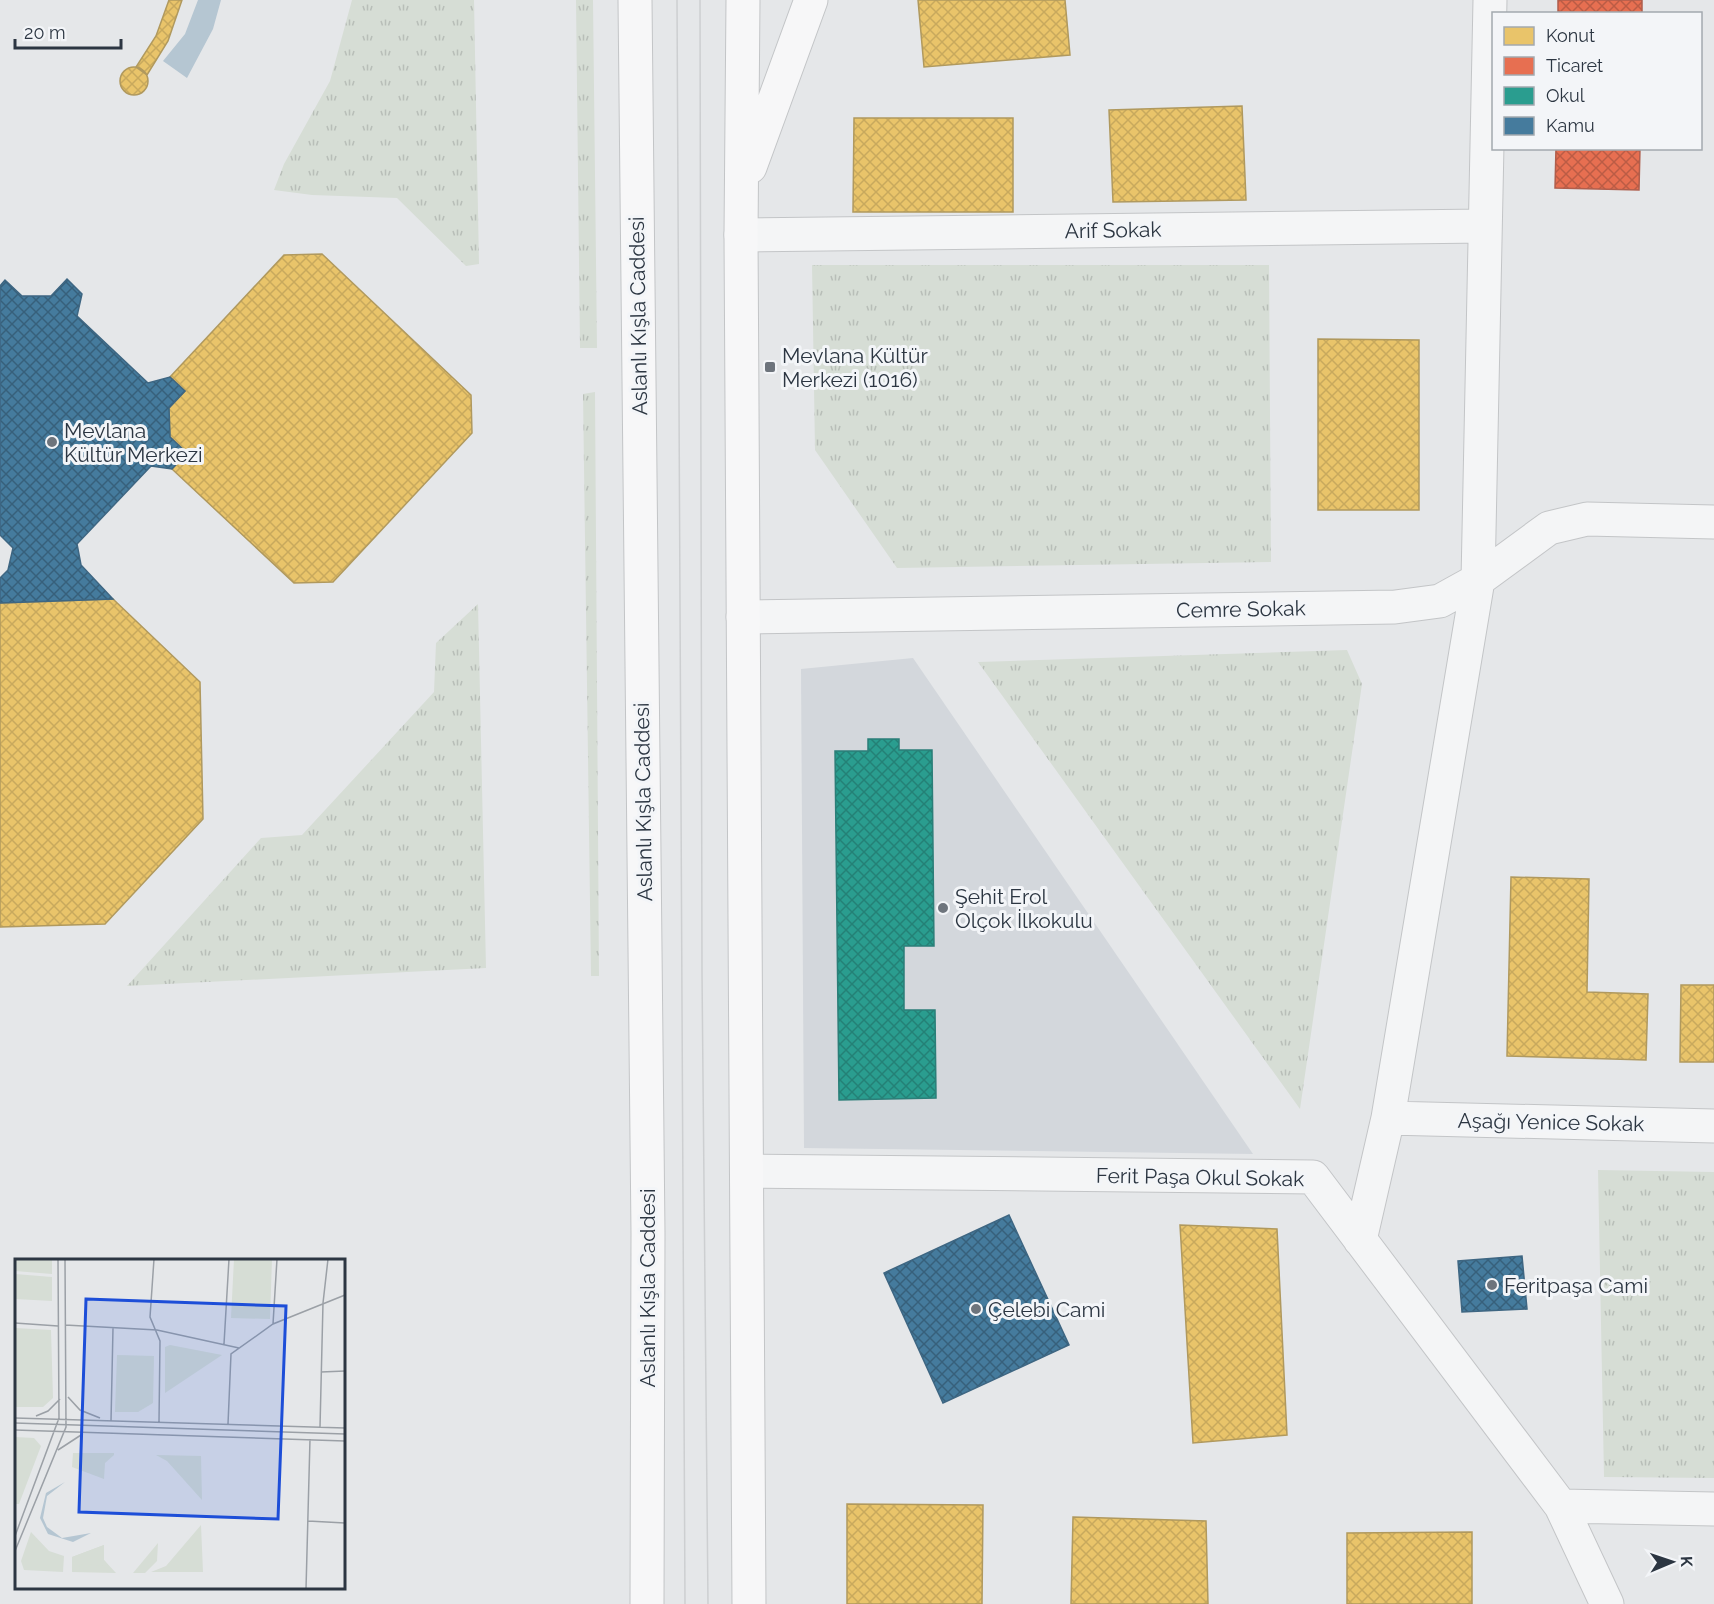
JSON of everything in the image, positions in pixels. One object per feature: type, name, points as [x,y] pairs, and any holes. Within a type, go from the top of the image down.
[{"type":"main road","points":[[623,0],[635,47]]},
{"type":"main road","name":"Aslanlı Kışla Caddesi","points":[[635,0],[648,1233],[647,1604]]},
{"type":"main road","points":[[743,0],[741,235],[749,1604]]},
{"type":"main road","points":[[743,189],[811,0]]},
{"type":"street","points":[[1359,1240],[1388,1118],[1478,580],[1491,0]]},
{"type":"street","name":"Arif Sokak","points":[[741,235],[1485,226]]},
{"type":"street","name":"Cemre Sokak","points":[[743,617],[1395,607],[1440,601],[1478,580],[1549,528],[1587,519],[1714,522]]},
{"type":"street","name":"Aşağı Yenice Sokak","points":[[1388,1118],[1714,1126]]},
{"type":"street","name":"Ferit Paşa Okul Sokak","points":[[747,1171],[1313,1177],[1561,1506],[1607,1604]]},
{"type":"street","points":[[1561,1506],[1714,1509]]},
{"type":"shaded area","name":"Şehit Erol Olçok İlkokulu","points":[[913,658],[1253,1154],[804,1148],[801,669]]},
{"type":"green space","points":[[352,0],[474,0],[479,264],[466,266],[397,198],[312,195],[274,190],[284,164],[330,81]]},
{"type":"green space","points":[[576,0],[593,0],[597,348],[580,348]]},
{"type":"green space","points":[[812,265],[1269,265],[1271,562],[897,568],[815,450]]},
{"type":"green space","points":[[595,392],[599,976],[591,976],[583,394]]},
{"type":"green space","points":[[478,604],[486,968],[127,986],[261,838],[302,835],[434,692],[436,643]]},
{"type":"green space","points":[[1347,650],[1362,684],[1300,1109],[978,662]]},
{"type":"green space","points":[[1598,1170],[1714,1172],[1714,1478],[1604,1477]]},
{"type":"water","points":[[198,0],[221,0],[213,29],[187,78],[163,61],[185,34]]},
{"type":"building: Konut","points":[[169,0],[182,0],[168,41],[147,75],[136,67],[156,36]]},
{"type":"building: Konut","points":[[918,0],[1065,0],[1070,55],[924,67]]},
{"type":"building: Konut","points":[[134,67],[144,71],[148,81],[144,91],[134,95],[124,91],[120,81],[124,71]]},
{"type":"building: Konut","points":[[1242,106],[1246,200],[1113,202],[1109,110]]},
{"type":"building: Konut","points":[[854,118],[1013,118],[1013,212],[853,212]]},
{"type":"building: Konut","points":[[322,254],[471,395],[472,433],[333,582],[294,583],[172,469],[187,453],[170,437],[169,408],[185,391],[170,377],[284,255]]},
{"type":"building: Konut","points":[[1318,339],[1419,340],[1419,510],[1318,510]]},
{"type":"building: Konut","points":[[113,599],[200,682],[203,819],[105,924],[0,927],[0,603]]},
{"type":"building: Konut","points":[[1511,877],[1589,879],[1587,992],[1648,994],[1646,1060],[1507,1056]]},
{"type":"building: Konut","points":[[1681,985],[1714,985],[1714,1062],[1680,1062]]},
{"type":"building: Konut","points":[[1180,1225],[1277,1229],[1287,1435],[1193,1443]]},
{"type":"building: Konut","points":[[847,1504],[983,1505],[982,1604],[847,1604]]},
{"type":"building: Konut","points":[[1073,1517],[1206,1521],[1208,1604],[1071,1604]]},
{"type":"building: Konut","points":[[1472,1532],[1472,1604],[1347,1604],[1347,1533]]},
{"type":"building: Ticaret","points":[[1558,0],[1642,0],[1642,12],[1558,12]]},
{"type":"building: Ticaret","points":[[1556,150],[1640,150],[1639,190],[1555,188]]},
{"type":"building: Okul","points":[[868,739],[899,739],[899,750],[932,750],[934,946],[904,946],[904,1010],[935,1010],[936,1098],[839,1100],[835,751],[868,751]]},
{"type":"building: Kamu","name":"Mevlana Kültür Merkezi","points":[[67,279],[82,294],[77,316],[148,383],[170,377],[185,391],[169,408],[170,437],[187,453],[172,469],[151,466],[77,544],[81,565],[113,599],[0,603],[0,578],[8,570],[13,548],[0,535],[0,286],[5,280],[22,296],[51,296]]},
{"type":"building: Kamu","name":"Çelebi Cami","points":[[1009,1215],[1069,1345],[943,1403],[884,1273]]},
{"type":"building: Kamu","name":"Feritpaşa Cami","points":[[1522,1256],[1527,1309],[1462,1312],[1458,1261]]},
{"type":"tram line","points":[[677,0],[685,1604]]},
{"type":"tram line","points":[[700,0],[702,973],[708,1604]]},
{"type":"place","name":"Mevlana Kültür Merkezi (1016)","points":[[770,367]]},
{"type":"place","name":"Mevlana Kültür Merkezi","points":[[52,442]]},
{"type":"place","name":"Şehit Erol Olçok İlkokulu","points":[[943,908]]},
{"type":"place","name":"Feritpaşa Cami","points":[[1492,1285]]},
{"type":"place","name":"Çelebi Cami","points":[[976,1309]]}]
